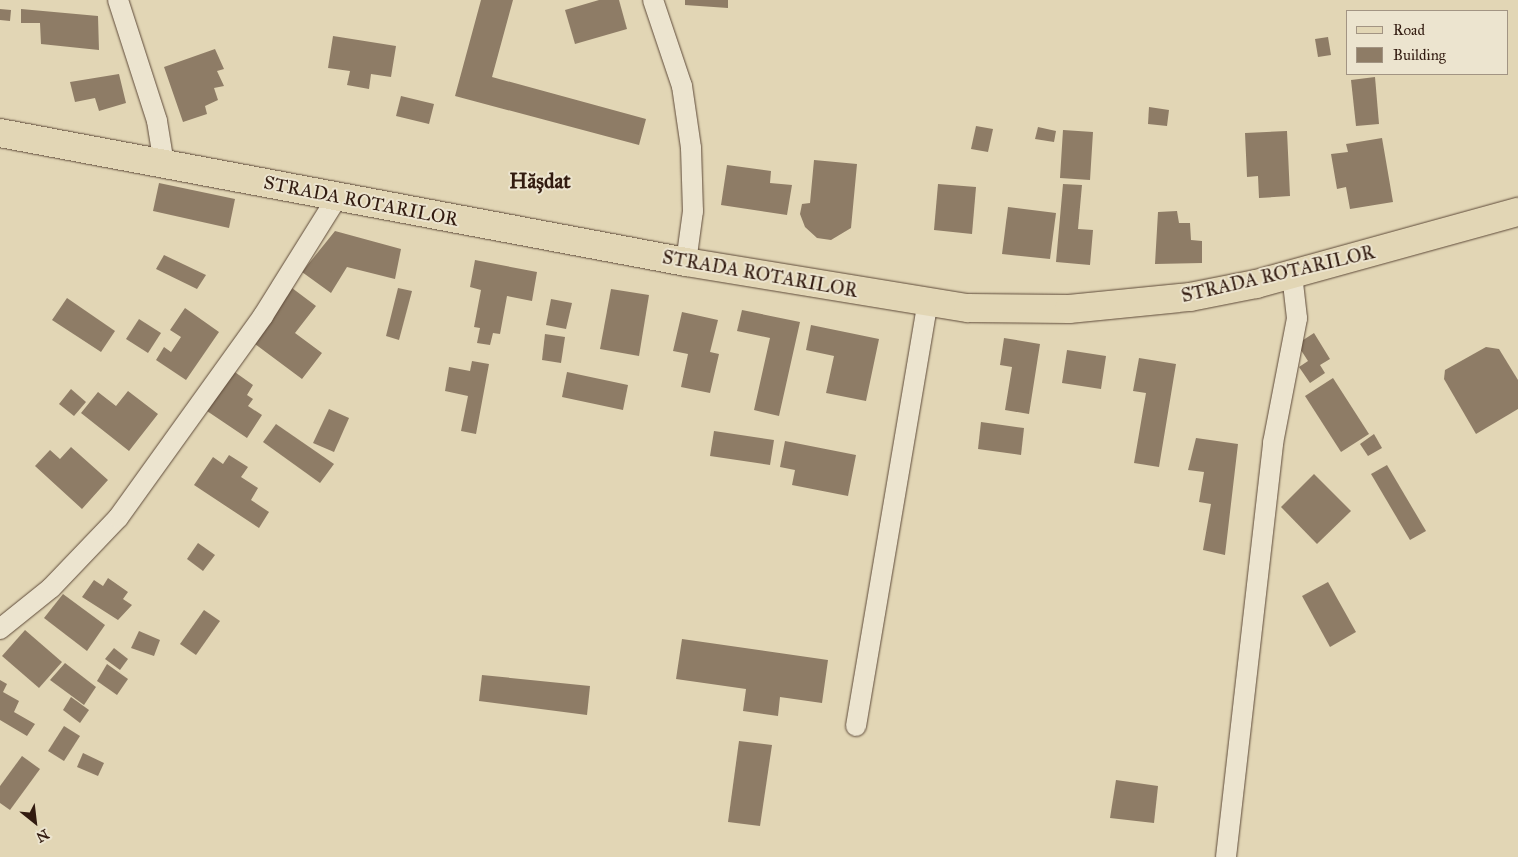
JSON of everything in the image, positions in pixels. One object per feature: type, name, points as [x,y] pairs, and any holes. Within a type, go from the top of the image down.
[{"type":"main road","name":"STRADA ROTARILOR","points":[[0,133],[686,262],[927,304],[1017,310],[1128,305],[1190,297],[1292,274],[1518,212]]},
{"type":"street","points":[[118,0],[157,121],[164,164]]},
{"type":"street","points":[[652,0],[682,86],[691,148],[693,211],[686,262]]},
{"type":"street","points":[[0,629],[51,588],[124,511],[263,316],[338,196]]},
{"type":"street","points":[[1226,857],[1269,471],[1297,318],[1292,274]]},
{"type":"street","points":[[856,726],[927,304]]},
{"type":"building","points":[[481,0],[513,0],[492,77],[646,119],[639,145],[455,96]]},
{"type":"building","points":[[599,0],[619,0],[627,29],[575,44],[565,10]]},
{"type":"building","points":[[685,0],[728,0],[728,8],[685,5]]},
{"type":"building","points":[[0,9],[11,10],[10,21],[0,20]]},
{"type":"building","points":[[21,9],[98,16],[99,50],[41,44],[40,23],[21,23]]},
{"type":"building","points":[[333,36],[396,46],[391,77],[371,74],[369,89],[347,85],[350,71],[328,68]]},
{"type":"building","points":[[1328,37],[1331,55],[1318,57],[1315,39]]},
{"type":"building","points":[[215,49],[224,69],[217,71],[224,86],[214,88],[218,100],[205,106],[207,114],[183,122],[164,67]]},
{"type":"building","points":[[119,74],[126,103],[99,111],[95,98],[75,102],[70,82]]},
{"type":"building","points":[[1375,77],[1379,124],[1356,126],[1351,80]]},
{"type":"building","points":[[401,96],[434,104],[429,124],[396,116]]},
{"type":"building","points":[[1149,107],[1169,110],[1167,126],[1148,124]]},
{"type":"building","points":[[976,126],[993,129],[988,152],[971,149]]},
{"type":"building","points":[[1038,127],[1056,131],[1054,142],[1035,139]]},
{"type":"building","points":[[1063,130],[1093,132],[1090,180],[1060,178]]},
{"type":"building","points":[[1287,131],[1290,196],[1259,198],[1258,176],[1247,177],[1245,133]]},
{"type":"building","points":[[1382,138],[1393,202],[1350,209],[1346,187],[1337,189],[1331,154],[1348,152],[1346,144]]},
{"type":"building","points":[[814,160],[857,164],[851,228],[831,240],[817,238],[805,227],[800,214],[802,204],[810,203]]},
{"type":"building","points":[[727,165],[771,171],[770,183],[792,185],[787,215],[721,205]]},
{"type":"building","points":[[159,183],[235,199],[229,228],[153,211]]},
{"type":"building","points":[[938,184],[976,187],[972,234],[934,230]]},
{"type":"building","points":[[1063,184],[1082,185],[1078,229],[1093,230],[1090,265],[1056,262]]},
{"type":"building","points":[[1008,207],[1056,213],[1050,259],[1002,254]]},
{"type":"building","points":[[1177,211],[1179,223],[1190,223],[1191,240],[1202,241],[1202,263],[1155,264],[1158,212]]},
{"type":"building","points":[[335,231],[401,249],[395,279],[347,267],[331,293],[302,272]]},
{"type":"building","points":[[164,255],[206,275],[197,289],[156,269]]},
{"type":"building","points":[[475,260],[537,272],[532,301],[507,296],[500,334],[493,333],[490,345],[477,343],[480,328],[474,327],[481,290],[470,287]]},
{"type":"building","points":[[292,288],[316,306],[295,333],[322,353],[302,379],[251,341]]},
{"type":"building","points":[[398,288],[412,291],[399,340],[386,336]]},
{"type":"building","points":[[611,289],[649,295],[639,356],[600,349]]},
{"type":"building","points":[[67,298],[115,331],[101,352],[52,320]]},
{"type":"building","points":[[551,299],[572,303],[566,329],[546,325]]},
{"type":"building","points":[[185,308],[219,332],[186,380],[156,360],[164,347],[171,352],[181,337],[170,330]]},
{"type":"building","points":[[742,310],[800,322],[779,416],[754,410],[770,338],[737,331]]},
{"type":"building","points":[[682,312],[718,320],[710,352],[719,354],[710,393],[681,387],[688,354],[673,351]]},
{"type":"building","points":[[139,319],[161,333],[148,353],[126,339]]},
{"type":"building","points":[[811,325],[879,339],[866,401],[826,393],[834,356],[806,350]]},
{"type":"building","points":[[1314,333],[1330,359],[1320,365],[1325,373],[1310,383],[1299,367],[1308,361],[1297,344]]},
{"type":"building","points":[[545,334],[565,337],[561,363],[542,360]]},
{"type":"building","points":[[1004,338],[1040,344],[1029,414],[1005,410],[1012,367],[1000,365]]},
{"type":"building","points":[[1486,347],[1499,349],[1518,380],[1518,409],[1476,434],[1444,379],[1445,370]]},
{"type":"building","points":[[1067,350],[1106,356],[1101,389],[1062,383]]},
{"type":"building","points":[[1139,358],[1176,364],[1159,467],[1134,463],[1146,393],[1133,391]]},
{"type":"building","points":[[472,361],[489,364],[476,434],[461,431],[468,396],[445,391],[449,367],[470,371]]},
{"type":"building","points":[[232,370],[253,385],[247,395],[253,399],[248,406],[262,415],[247,438],[204,409]]},
{"type":"building","points":[[567,372],[628,385],[623,410],[562,397]]},
{"type":"building","points":[[1333,378],[1369,434],[1341,452],[1305,396]]},
{"type":"building","points":[[71,389],[86,402],[74,416],[59,404]]},
{"type":"building","points":[[128,391],[158,414],[129,451],[81,413],[98,392],[116,406]]},
{"type":"building","points":[[329,409],[349,418],[334,452],[313,443]]},
{"type":"building","points":[[981,422],[1024,428],[1021,455],[978,449]]},
{"type":"building","points":[[276,424],[334,464],[320,483],[263,442]]},
{"type":"building","points":[[714,431],[774,440],[770,465],[710,456]]},
{"type":"building","points":[[1374,434],[1382,448],[1368,456],[1360,444]]},
{"type":"building","points":[[1196,438],[1238,444],[1225,555],[1203,550],[1211,504],[1199,502],[1204,472],[1188,470]]},
{"type":"building","points":[[785,441],[856,455],[848,496],[792,485],[795,470],[780,467]]},
{"type":"building","points":[[71,447],[108,480],[82,509],[35,466],[50,450],[60,459]]},
{"type":"building","points":[[229,455],[248,467],[241,477],[258,488],[251,500],[269,512],[259,528],[194,485],[213,457],[223,464]]},
{"type":"building","points":[[1387,465],[1426,531],[1410,540],[1371,474]]},
{"type":"building","points":[[1314,474],[1351,511],[1317,544],[1281,507]]},
{"type":"building","points":[[198,543],[215,555],[203,571],[187,559]]},
{"type":"building","points":[[108,578],[128,592],[123,599],[132,605],[118,620],[82,597],[94,580],[103,586]]},
{"type":"building","points":[[1328,582],[1356,632],[1330,647],[1302,596]]},
{"type":"building","points":[[63,594],[105,625],[87,651],[44,618]]},
{"type":"building","points":[[204,610],[220,621],[196,655],[180,644]]},
{"type":"building","points":[[25,630],[62,662],[39,688],[2,656]]},
{"type":"building","points":[[139,631],[160,640],[154,656],[131,648]]},
{"type":"building","points":[[682,639],[828,660],[822,703],[780,697],[778,716],[743,711],[746,689],[676,679]]},
{"type":"building","points":[[114,648],[128,659],[120,670],[105,659]]},
{"type":"building","points":[[65,663],[96,687],[84,705],[50,680]]},
{"type":"building","points":[[107,664],[128,679],[117,695],[97,681]]},
{"type":"building","points":[[482,675],[590,686],[587,715],[479,701]]},
{"type":"building","points":[[0,680],[7,684],[3,692],[19,701],[14,712],[35,724],[27,736],[0,720]]},
{"type":"building","points":[[71,697],[89,710],[80,723],[63,710]]},
{"type":"building","points":[[64,726],[80,736],[64,761],[48,751]]},
{"type":"building","points":[[739,741],[772,745],[760,826],[728,822]]},
{"type":"building","points":[[83,753],[104,763],[98,776],[77,767]]},
{"type":"building","points":[[22,756],[40,769],[10,810],[0,803],[0,786]]},
{"type":"building","points":[[1116,780],[1158,786],[1154,823],[1110,818]]},
{"type":"district","name":"Hășdat","points":[[540,181]]}]
